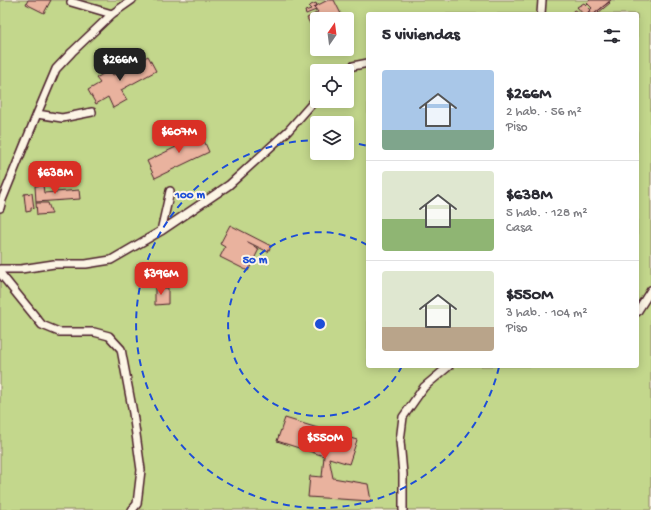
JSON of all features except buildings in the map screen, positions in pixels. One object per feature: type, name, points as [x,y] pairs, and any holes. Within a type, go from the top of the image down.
[{"type":"lane","points":[[0,208],[56,69],[112,14],[132,0]]},
{"type":"lane","points":[[541,12],[542,0]]},
{"type":"lane","points":[[71,2],[112,14]]},
{"type":"lane","points":[[354,66],[366,63]]},
{"type":"lane","points":[[0,269],[21,269],[54,264],[86,264],[111,260],[161,231],[229,185],[288,131],[310,106]]},
{"type":"lane","points":[[37,114],[62,118],[92,112]]},
{"type":"lane","points":[[161,231],[170,191]]},
{"type":"lane","points":[[0,273],[42,325],[59,332],[94,332],[108,336],[121,349],[133,413],[141,470],[137,504],[132,510]]},
{"type":"lane","points":[[639,309],[651,290]]},
{"type":"lane","points":[[403,510],[403,474],[400,441],[403,417],[424,387],[447,368]]},
{"type":"green space","points":[[0,0],[651,0],[651,510],[0,510]]}]
